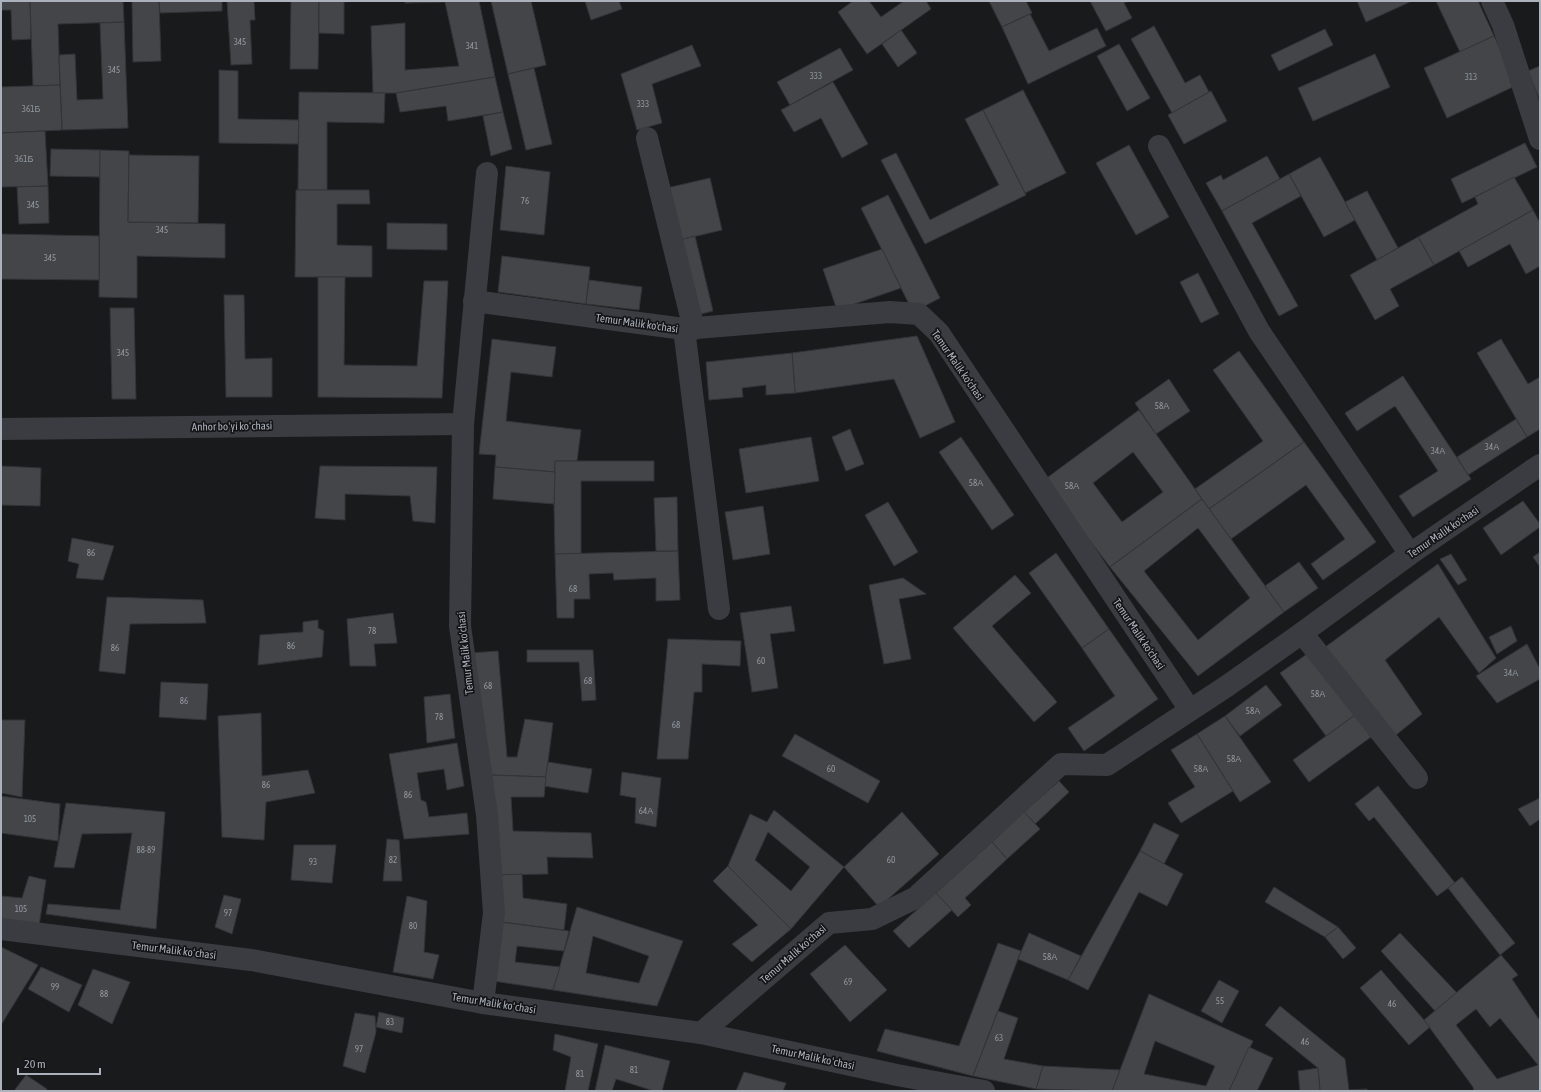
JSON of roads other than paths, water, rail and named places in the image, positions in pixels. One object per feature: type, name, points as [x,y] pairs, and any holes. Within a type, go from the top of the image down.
[{"type":"street","points":[[1492,1],[1503,24],[1540,140]]},
{"type":"street","points":[[647,138],[689,329],[719,609]]},
{"type":"street","points":[[1159,146],[1259,331],[1410,554]]},
{"type":"street","name":"Temur Malik ko'chasi","points":[[482,1003],[494,913],[486,815],[460,626],[463,424],[487,173]]},
{"type":"street","name":"Temur Malik ko'chasi","points":[[474,301],[689,329],[890,312],[919,314],[939,333],[1190,710]]},
{"type":"street","name":"Anhor boʻyi koʻchasi","points":[[1,429],[463,424]]},
{"type":"street","name":"Temur Malik ko'chasi","points":[[701,1033],[830,923],[872,919],[915,898],[1061,764],[1108,765],[1227,686],[1410,554],[1540,465]]},
{"type":"street","points":[[1302,633],[1417,778]]},
{"type":"street","name":"Temur Malik koʻchasi","points":[[1,929],[251,960],[482,1003],[701,1033],[894,1083],[984,1091]]}]
